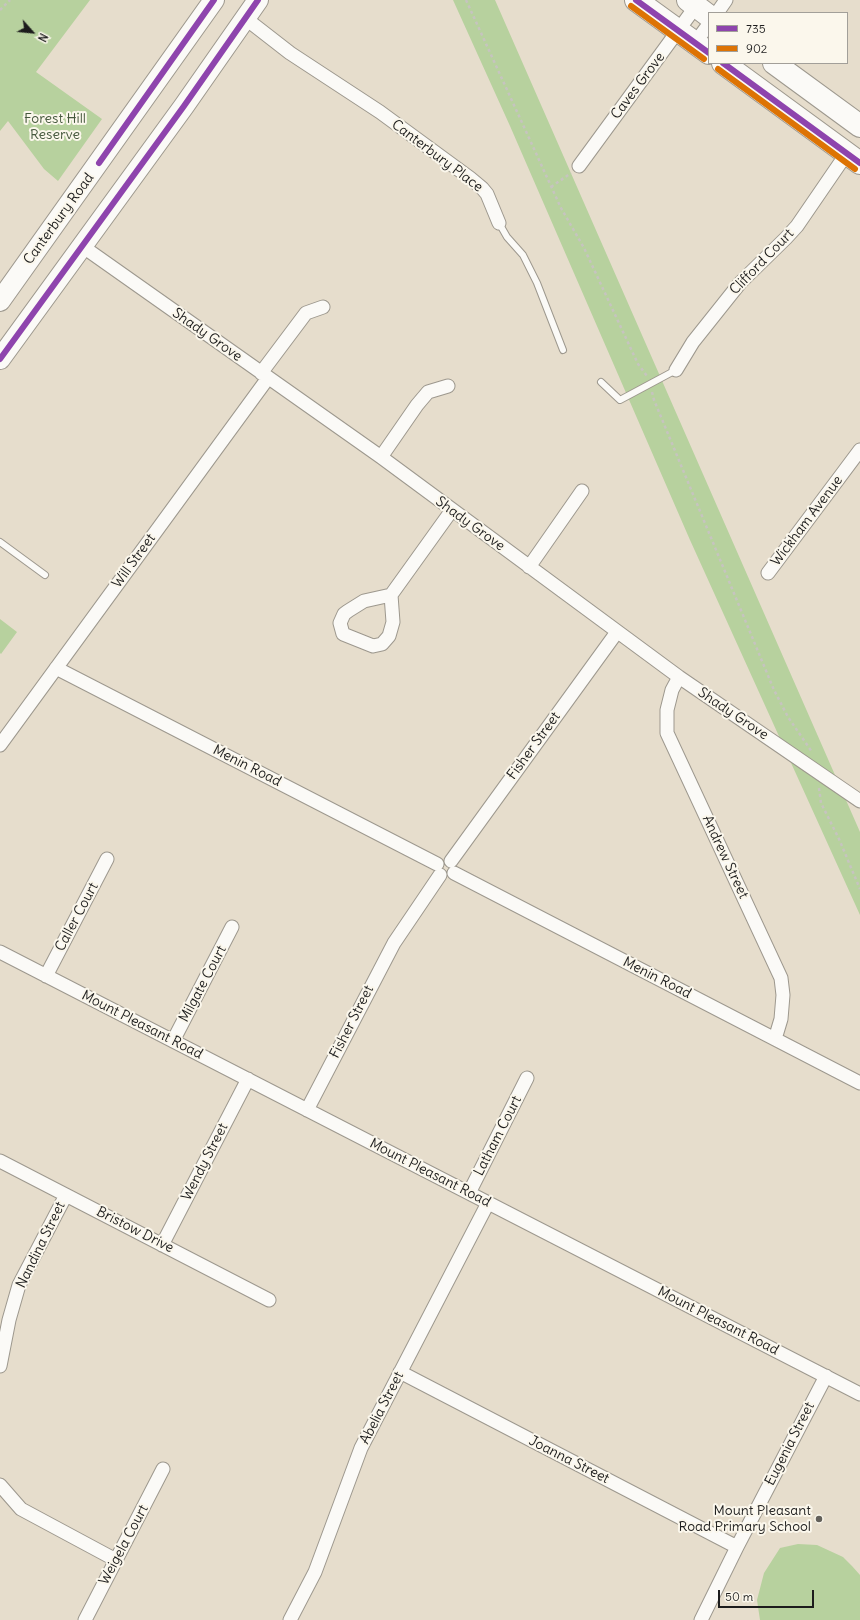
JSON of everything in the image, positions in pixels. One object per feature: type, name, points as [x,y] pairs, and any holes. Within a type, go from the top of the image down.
[{"type":"highway","points":[[636,0],[694,42]]},
{"type":"highway","points":[[724,64],[853,158]]},
{"type":"highway","points":[[775,64],[860,126]]},
{"type":"main road","name":"Canterbury Road","points":[[0,301],[214,0]]},
{"type":"main road","points":[[0,359],[184,106],[258,0]]},
{"type":"main road","points":[[54,227],[82,246]]},
{"type":"street","points":[[718,12],[726,0]]},
{"type":"street","name":"Caves Grove","points":[[579,166],[694,42],[698,7]]},
{"type":"street","name":"Canterbury Place","points":[[245,18],[290,53],[380,112],[470,178],[487,194],[499,223]]},
{"type":"street","points":[[694,42],[708,25]]},
{"type":"street","name":"Clifford Court","points":[[676,370],[693,342],[740,283],[797,226],[853,158]]},
{"type":"street","name":"Shady Grove","points":[[82,246],[380,457],[679,678],[860,800]]},
{"type":"street","name":"Will Street","points":[[0,745],[264,375],[306,312],[323,307]]},
{"type":"street","points":[[380,457],[428,392],[448,386]]},
{"type":"street","name":"Wickham Avenue","points":[[768,573],[860,450]]},
{"type":"street","points":[[529,567],[582,491]]},
{"type":"street","points":[[391,595],[364,601],[344,614],[340,623],[343,634],[373,646],[382,644],[389,636],[393,622],[391,595],[452,510]]},
{"type":"street","name":"Fisher Street","points":[[453,867],[617,632]]},
{"type":"street","name":"Menin Road","points":[[56,668],[438,870]]},
{"type":"street","name":"Andrew Street","points":[[679,678],[672,690],[667,710],[667,733],[781,978],[783,995],[781,1019],[775,1039]]},
{"type":"street","name":"Caller Court","points":[[46,976],[107,859]]},
{"type":"street","points":[[438,870],[443,859],[453,867]]},
{"type":"street","name":"Menin Road","points":[[453,867],[860,1083]]},
{"type":"street","name":"Fisher Street","points":[[307,1110],[394,943],[438,870]]},
{"type":"street","name":"Milgate Court","points":[[173,1041],[232,927]]},
{"type":"street","name":"Mount Pleasant Road","points":[[0,952],[860,1394]]},
{"type":"street","name":"Latham Court","points":[[470,1193],[527,1078]]},
{"type":"street","name":"Wendy Street","points":[[162,1245],[248,1080]]},
{"type":"street","name":"Bristow Drive","points":[[0,1160],[269,1300]]},
{"type":"street","name":"Nandina Street","points":[[0,1366],[9,1320],[19,1285],[66,1195]]},
{"type":"street","name":"Abelia Street","points":[[290,1620],[315,1572],[361,1448],[488,1203]]},
{"type":"street","name":"Joanna Street","points":[[400,1372],[737,1547]]},
{"type":"street","name":"Eugenia Street","points":[[701,1620],[737,1547],[826,1376]]},
{"type":"street","name":"Weigela Court","points":[[85,1620],[163,1469]]},
{"type":"street","points":[[0,1485],[21,1509],[116,1560]]},
{"type":"lane","name":"Canterbury Place","points":[[499,223],[507,237],[523,255],[538,283],[564,350]]},
{"type":"lane","points":[[601,382],[620,400],[676,370]]},
{"type":"lane","points":[[0,542],[45,575]]},
{"type":"path","points":[[0,10],[10,0]]},
{"type":"path","points":[[551,187],[566,178],[579,166]]},
{"type":"path","points":[[817,772],[821,803],[839,839],[860,889]]},
{"type":"green space","name":"Forest Hill Reserve","points":[[0,0],[90,0],[36,72],[102,119],[58,181],[44,169],[8,121],[0,131]]},
{"type":"green space","points":[[453,0],[495,0],[860,832],[860,915],[690,540],[510,126]]},
{"type":"green space","points":[[0,619],[17,632],[1,654],[0,653]]},
{"type":"green space","points":[[798,1544],[817,1545],[843,1557],[860,1575],[860,1620],[760,1620],[757,1600],[764,1573],[780,1548]]},
{"type":"transit line","name":"735","points":[[99,163],[214,0]]},
{"type":"transit line","name":"735","points":[[0,359],[184,106],[258,0]]},
{"type":"transit line","name":"735","points":[[636,0],[708,52]]},
{"type":"transit line","name":"902","points":[[631,6],[704,59]]},
{"type":"transit line","name":"735","points":[[724,64],[860,163]]},
{"type":"transit line","name":"902","points":[[718,69],[855,169]]},
{"type":"place","name":"Mount Pleasant Road Primary School","points":[[819,1519]]}]
